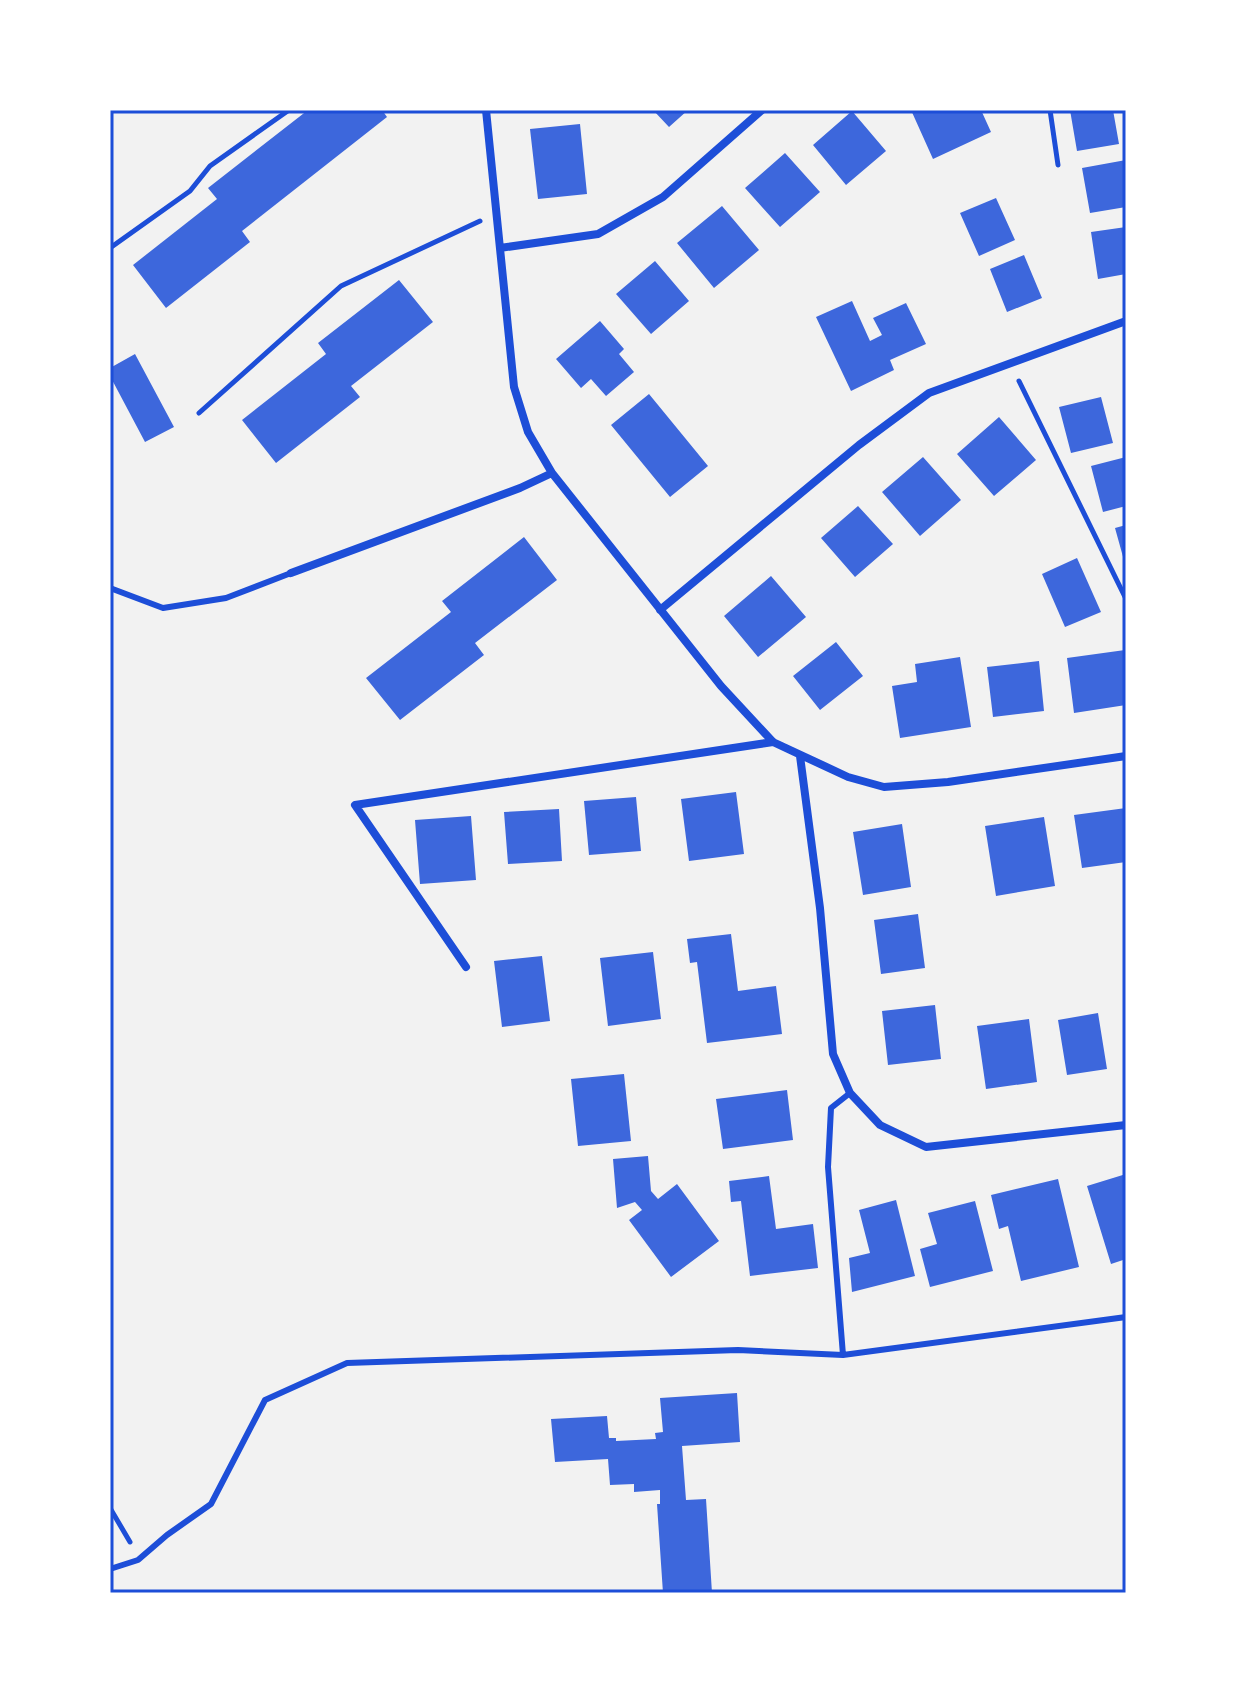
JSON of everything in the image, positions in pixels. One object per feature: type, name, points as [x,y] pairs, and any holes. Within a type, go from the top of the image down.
[{"type":"street","points":[[486,110],[514,387],[528,432],[552,473],[660,610],[721,686],[773,742],[848,777],[884,787],[948,782],[1126,756]]},
{"type":"street","points":[[500,248],[598,234],[663,197],[762,110]]},
{"type":"street","points":[[660,610],[859,445],[929,393],[1126,321]]},
{"type":"street","points":[[291,573],[520,488],[552,473]]},
{"type":"street","points":[[466,967],[355,805],[773,742]]},
{"type":"street","points":[[800,756],[820,908],[833,1054],[850,1093],[880,1125],[926,1147],[1126,1125]]},
{"type":"lane","points":[[110,588],[163,608],[226,598],[291,573]]},
{"type":"lane","points":[[843,1355],[828,1167],[831,1108],[850,1093]]},
{"type":"lane","points":[[110,1569],[138,1560],[211,1504],[265,1400],[347,1363],[738,1350],[843,1355],[1126,1317]]},
{"type":"path","points":[[110,248],[190,191],[210,166],[289,110]]},
{"type":"path","points":[[1050,110],[1058,165]]},
{"type":"path","points":[[199,413],[341,286],[496,215]]},
{"type":"path","points":[[1010,364],[1126,599]]},
{"type":"path","points":[[110,1508],[138,1560]]},
{"type":"building","points":[[308,110],[382,110],[387,117],[242,231],[250,242],[166,308],[133,265],[217,199],[208,188]]},
{"type":"building","points":[[653,110],[688,110],[669,127]]},
{"type":"building","points":[[911,110],[981,110],[991,132],[933,159]]},
{"type":"building","points":[[1070,110],[1113,110],[1119,144],[1077,151]]},
{"type":"building","points":[[852,111],[886,151],[846,185],[813,145]]},
{"type":"building","points":[[580,124],[587,194],[538,199],[530,129]]},
{"type":"building","points":[[785,153],[820,192],[780,227],[745,188]]},
{"type":"building","points":[[1126,160],[1126,207],[1090,213],[1082,168]]},
{"type":"building","points":[[996,198],[1015,240],[979,256],[960,213]]},
{"type":"building","points":[[722,206],[759,250],[714,288],[677,243]]},
{"type":"building","points":[[1126,227],[1126,274],[1098,279],[1091,232]]},
{"type":"building","points":[[1024,255],[1042,298],[1007,312],[990,269]]},
{"type":"building","points":[[655,261],[689,301],[651,334],[616,294]]},
{"type":"building","points":[[399,280],[433,322],[351,386],[360,397],[276,463],[242,420],[326,354],[318,343]]},
{"type":"building","points":[[852,301],[870,341],[882,335],[873,318],[906,303],[926,344],[890,360],[894,370],[851,391],[816,317]]},
{"type":"building","points":[[600,321],[624,349],[619,354],[634,372],[606,396],[591,379],[581,388],[556,359]]},
{"type":"building","points":[[135,354],[174,427],[145,442],[110,376],[110,368]]},
{"type":"building","points":[[649,394],[708,466],[670,497],[611,425]]},
{"type":"building","points":[[1101,397],[1113,443],[1071,453],[1059,407]]},
{"type":"building","points":[[999,417],[1036,460],[994,496],[957,454]]},
{"type":"building","points":[[923,457],[961,500],[920,536],[882,492]]},
{"type":"building","points":[[1126,457],[1126,506],[1103,512],[1091,466]]},
{"type":"building","points":[[858,506],[893,544],[855,577],[821,538]]},
{"type":"building","points":[[1126,525],[1126,564],[1125,564],[1115,528]]},
{"type":"building","points":[[524,537],[557,580],[475,643],[484,655],[400,720],[366,678],[451,612],[442,601]]},
{"type":"building","points":[[1077,558],[1101,612],[1065,627],[1042,574]]},
{"type":"building","points":[[771,576],[806,617],[758,657],[724,616]]},
{"type":"building","points":[[836,642],[863,676],[820,710],[793,676]]},
{"type":"building","points":[[1125,650],[1126,705],[1074,713],[1067,658]]},
{"type":"building","points":[[960,657],[971,727],[900,738],[892,686],[917,682],[915,664]]},
{"type":"building","points":[[1039,661],[1044,711],[993,717],[987,667]]},
{"type":"building","points":[[736,792],[744,854],[689,861],[681,799]]},
{"type":"building","points":[[636,797],[641,851],[589,855],[584,801]]},
{"type":"building","points":[[1126,808],[1126,862],[1082,868],[1074,815]]},
{"type":"building","points":[[559,809],[562,861],[508,864],[504,812]]},
{"type":"building","points":[[471,816],[476,880],[420,884],[415,820]]},
{"type":"building","points":[[1044,817],[1055,886],[996,896],[985,826]]},
{"type":"building","points":[[902,824],[911,887],[863,895],[853,832]]},
{"type":"building","points":[[918,914],[925,968],[881,974],[874,920]]},
{"type":"building","points":[[731,934],[738,991],[776,986],[782,1034],[707,1043],[697,962],[690,963],[687,939]]},
{"type":"building","points":[[653,952],[661,1019],[608,1026],[600,958]]},
{"type":"building","points":[[542,956],[550,1021],[502,1027],[494,961]]},
{"type":"building","points":[[935,1005],[941,1059],[888,1065],[882,1011]]},
{"type":"building","points":[[1098,1013],[1107,1069],[1067,1075],[1058,1020]]},
{"type":"building","points":[[1029,1019],[1037,1082],[986,1089],[977,1026]]},
{"type":"building","points":[[624,1074],[631,1141],[578,1146],[571,1079]]},
{"type":"building","points":[[787,1090],[793,1140],[723,1149],[716,1099]]},
{"type":"building","points":[[648,1156],[651,1191],[658,1199],[677,1184],[719,1241],[671,1277],[629,1220],[642,1210],[635,1202],[617,1208],[613,1159]]},
{"type":"building","points":[[1126,1174],[1126,1259],[1111,1264],[1087,1186]]},
{"type":"building","points":[[769,1176],[776,1229],[813,1224],[818,1268],[750,1276],[741,1201],[731,1202],[729,1181]]},
{"type":"building","points":[[1058,1179],[1079,1267],[1021,1281],[1008,1226],[999,1229],[991,1195]]},
{"type":"building","points":[[896,1200],[915,1276],[852,1292],[849,1258],[870,1253],[859,1210]]},
{"type":"building","points":[[975,1201],[993,1271],[930,1287],[920,1249],[937,1244],[928,1213]]},
{"type":"building","points":[[737,1393],[740,1442],[682,1446],[686,1500],[706,1499],[712,1593],[663,1593],[657,1504],[660,1504],[660,1490],[634,1492],[634,1484],[610,1485],[608,1459],[555,1462],[551,1419],[607,1416],[609,1438],[616,1438],[616,1441],[656,1439],[655,1433],[663,1432],[660,1398]]}]
